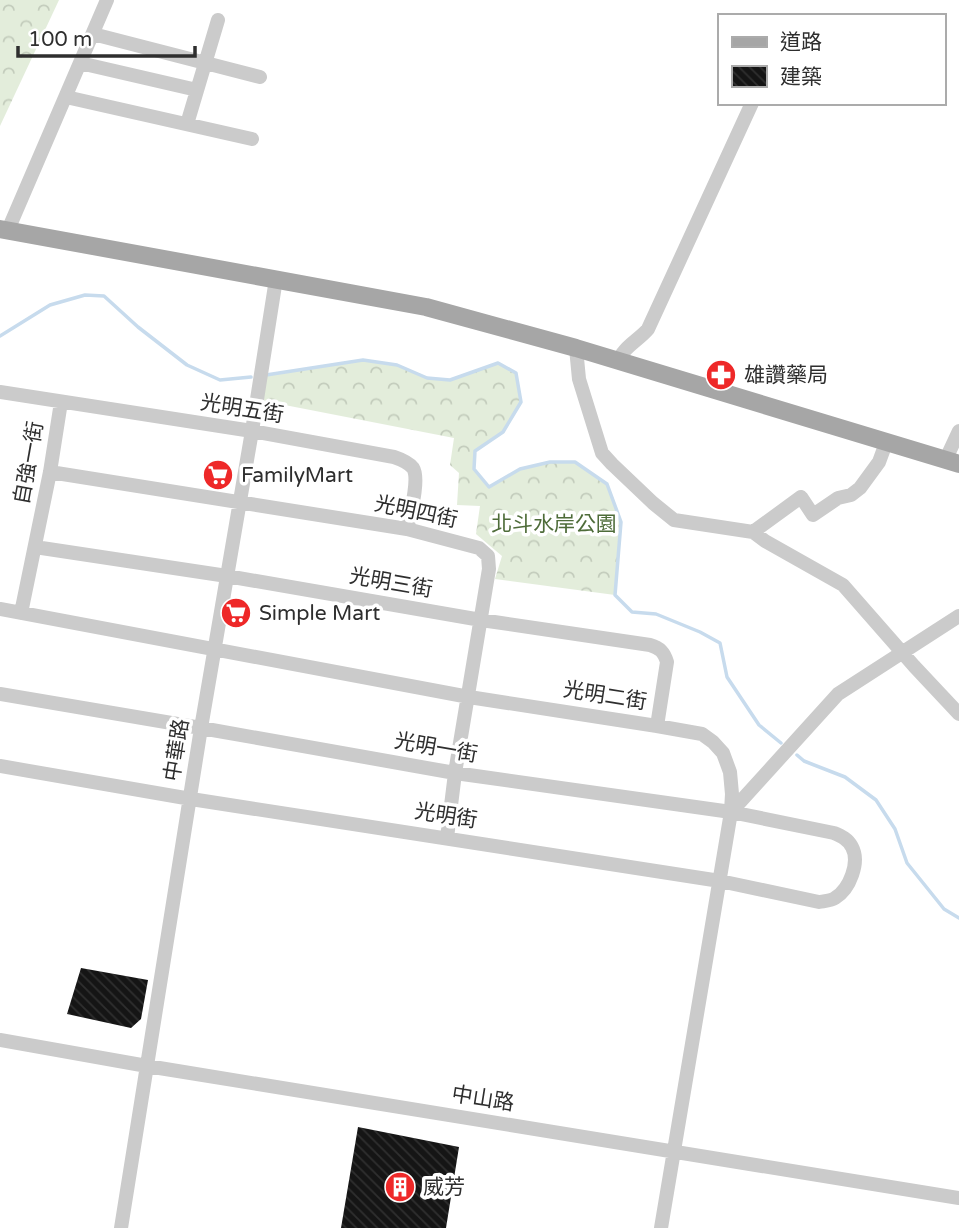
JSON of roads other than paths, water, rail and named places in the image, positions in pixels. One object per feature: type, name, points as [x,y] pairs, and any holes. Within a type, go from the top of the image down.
[{"type":"main road","points":[[4,230],[426,307],[576,348],[952,462]]},
{"type":"street","points":[[4,230],[66,97],[107,0]]},
{"type":"street","points":[[187,124],[218,20]]},
{"type":"street","points":[[93,34],[260,76]]},
{"type":"street","points":[[80,63],[197,90]]},
{"type":"street","points":[[66,97],[252,139]]},
{"type":"street","points":[[618,362],[621,354],[648,329],[751,105]]},
{"type":"street","name":"中華路","points":[[121,1228],[276,278]]},
{"type":"street","points":[[576,348],[579,379],[602,453],[653,503],[674,520],[754,532],[765,541],[844,585],[959,714]]},
{"type":"street","name":"光明五街","points":[[0,392],[252,430],[394,457],[413,469],[416,480],[407,529]]},
{"type":"street","name":"自強一街","points":[[21,613],[50,472],[61,402]]},
{"type":"street","points":[[952,462],[959,431]]},
{"type":"street","points":[[754,532],[801,497],[813,515],[838,498],[851,495],[860,488],[879,462],[886,443]]},
{"type":"street","name":"光明四街","points":[[50,472],[407,529],[479,548],[488,556],[489,569],[455,773],[447,838]]},
{"type":"street","name":"光明三街","points":[[35,547],[650,645],[664,653],[667,662],[657,726]]},
{"type":"street","name":"光明二街","points":[[0,609],[468,697],[702,734],[713,742],[723,753],[730,772],[731,812],[661,1228]]},
{"type":"street","points":[[731,812],[838,694],[959,616]]},
{"type":"street","name":"光明一街","points":[[0,694],[455,773],[731,812],[834,833],[851,844],[855,855]]},
{"type":"street","name":"光明街","points":[[0,766],[191,799],[720,881],[819,902],[833,900],[843,891],[851,879],[855,855]]},
{"type":"street","name":"中山路","points":[[0,1040],[959,1198]]},
{"type":"waterway","points":[[0,336],[50,305],[85,295],[104,296],[138,327],[187,365],[220,380],[251,377]]},
{"type":"waterway","points":[[266,375],[363,360],[397,365],[427,378],[450,380],[498,363],[516,373],[521,402],[503,432],[475,451],[474,469],[489,487],[520,469],[550,462],[575,462],[607,484],[621,522],[615,595],[632,612],[656,614],[720,643],[727,677],[759,725],[781,743]]},
{"type":"waterway","points":[[797,755],[804,761],[845,777],[876,800],[895,829],[907,863],[944,909],[959,918]]},
{"type":"place","name":"雄讚藥局","points":[[721,375]]},
{"type":"place","name":"FamilyMart","points":[[218,475]]},
{"type":"place","name":"Simple Mart","points":[[236,613]]},
{"type":"place","name":"威芳","points":[[400,1187]]},
{"type":"park label","name":"北斗水岸公園","points":[[554,524]]}]
